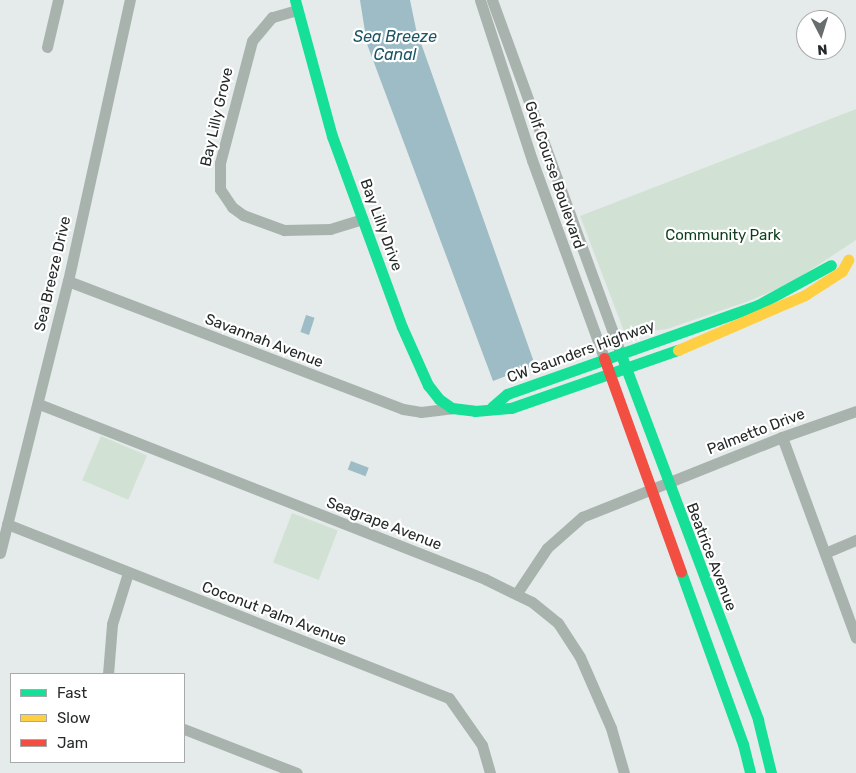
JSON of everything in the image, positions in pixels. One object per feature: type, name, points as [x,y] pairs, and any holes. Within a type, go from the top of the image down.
[{"type":"main road","name":"Bay Lilly Drive","points":[[296,5],[312,73],[362,219],[419,369],[433,393],[452,408]]},
{"type":"main road","name":"CW Saunders Highway","points":[[492,407],[507,394],[620,352],[758,305],[836,262],[852,258]]},
{"type":"main road","name":"CW Saunders Highway","points":[[492,407],[511,408],[610,375],[763,317],[824,284],[842,271],[852,258]]},
{"type":"main road","name":"Beatrice Avenue","points":[[620,352],[667,482],[758,720],[771,773]]},
{"type":"main road","points":[[604,358],[743,744],[750,773]]},
{"type":"main road","points":[[452,408],[475,412],[492,407]]},
{"type":"street","points":[[47,47],[58,0]]},
{"type":"street","name":"Sea Breeze Drive","points":[[0,553],[68,281],[130,0]]},
{"type":"street","name":"Golf Course Boulevard","points":[[480,0],[532,160],[604,358]]},
{"type":"street","name":"Golf Course Boulevard","points":[[492,0],[620,352]]},
{"type":"street","name":"Bay Lilly Grove","points":[[296,5],[272,17],[252,41],[220,163],[220,189],[227,202],[243,215],[284,230],[330,229],[362,219]]},
{"type":"street","name":"Savannah Avenue","points":[[68,281],[403,409],[421,412],[452,408]]},
{"type":"street","name":"Seagrape Avenue","points":[[38,404],[517,593],[551,617],[570,639],[611,728],[624,773]]},
{"type":"street","name":"Palmetto Drive","points":[[517,593],[547,548],[573,523],[667,482],[856,410]]},
{"type":"street","points":[[782,437],[856,638]]},
{"type":"street","name":"Coconut Palm Avenue","points":[[7,524],[449,698],[482,745],[490,773]]},
{"type":"street","points":[[825,553],[856,540]]},
{"type":"street","points":[[108,673],[112,624],[128,573]]},
{"type":"street","points":[[185,729],[298,773]]},
{"type":"green space","name":"Community Park","points":[[856,109],[856,240],[791,283],[749,301],[667,329],[625,334],[580,216]]},
{"type":"green space","points":[[101,436],[147,456],[128,500],[82,480]]},
{"type":"green space","points":[[292,513],[338,531],[319,580],[273,562]]},
{"type":"water","name":"Sea Breeze Canal","points":[[360,0],[410,0],[416,29],[535,365],[493,381],[367,44]]},
{"type":"water","points":[[306,315],[315,318],[309,335],[300,332]]},
{"type":"water","points":[[351,461],[369,468],[366,476],[348,469]]},
{"type":"traffic: fast","points":[[295,0],[332,136],[402,327],[428,385],[439,399],[452,408],[475,411],[511,408],[678,350]]},
{"type":"traffic: fast","points":[[492,407],[507,394],[758,305],[831,265]]},
{"type":"traffic: fast","points":[[620,352],[758,720],[771,773]]},
{"type":"traffic: fast","points":[[681,572],[743,744],[750,773]]},
{"type":"traffic: slow","points":[[678,350],[805,295],[842,271],[848,260]]},
{"type":"traffic: jam","points":[[604,358],[681,572]]}]
